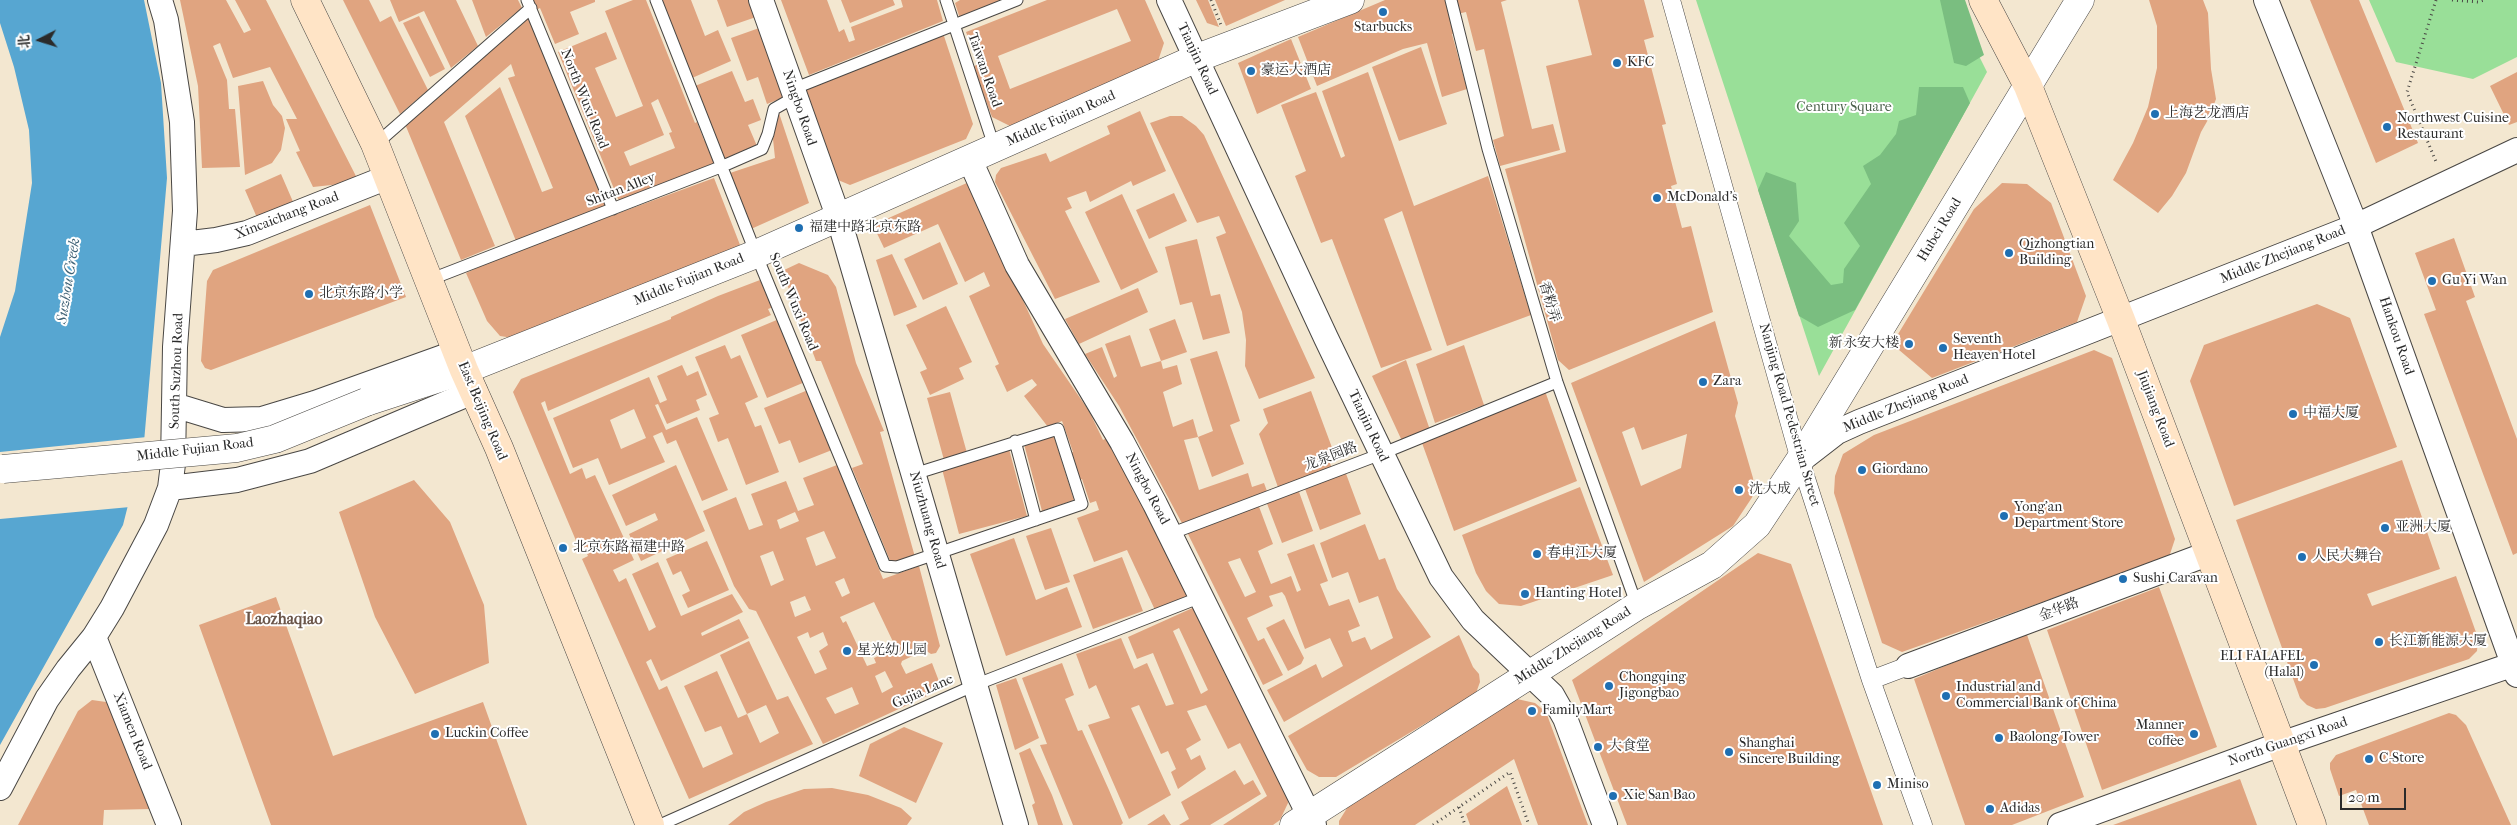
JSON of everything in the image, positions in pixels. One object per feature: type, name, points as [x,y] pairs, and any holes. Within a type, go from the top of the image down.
[{"type":"main road","name":"East Beijing Road","points":[[305,0],[375,144],[465,377],[650,825]]},
{"type":"main road","name":"Jiujiang Road","points":[[1983,0],[2028,86],[2121,320],[2312,825]]},
{"type":"street","name":"South Suzhou Road","points":[[0,788],[47,699],[94,636],[112,608],[156,525],[170,488],[175,435],[175,347],[185,211],[182,122],[166,20],[160,0]]},
{"type":"street","name":"Ningbo Road","points":[[761,0],[838,216]]},
{"type":"street","name":"Tianjin Road","points":[[1169,0],[1264,207],[1441,577],[1473,620],[1552,695],[1565,718],[1605,825]]},
{"type":"street","name":"Middle Fujian Road","points":[[170,488],[237,480],[300,464],[465,377],[756,254],[1197,58],[1350,0]]},
{"type":"street","name":"Nanjing Road Pedestrian Street","points":[[1671,0],[1800,460],[1871,680],[1923,825]]},
{"type":"street","name":"Hubei Road","points":[[1800,460],[2080,0]]},
{"type":"street","name":"Hankou Road","points":[[2266,0],[2356,226],[2515,668]]},
{"type":"street","name":"Middle Zhejiang Road","points":[[1305,822],[1529,673],[1637,606],[1712,564],[1757,525],[1800,460],[1837,432],[2356,226],[2517,150]]},
{"type":"street","name":"Ningbo Road","points":[[970,160],[1017,265],[1122,442],[1170,534],[1305,822]]},
{"type":"street","name":"Xincaichang Road","points":[[183,244],[216,240],[247,233],[388,176]]},
{"type":"street","name":"Niuzhuang Road","points":[[838,216],[1016,825]]},
{"type":"street","name":"Middle Fujian Road","points":[[174,405],[223,420],[262,419],[315,403],[465,377]]},
{"type":"street","name":"Middle Fujian Road","points":[[2,470],[237,448],[275,439],[366,402],[465,377]]},
{"type":"street","name":"金华路","points":[[1908,666],[2210,553]]},
{"type":"street","name":"Xiamen Road","points":[[94,636],[169,825]]},
{"type":"street","points":[[1871,680],[1908,666]]},
{"type":"street","name":"North Guangxi Road","points":[[2060,825],[2281,744],[2515,668]]},
{"type":"lane","name":"South Wuxi Road","points":[[656,0],[723,166],[756,254],[885,566],[898,566],[936,554]]},
{"type":"lane","name":"Taiwan Road","points":[[946,0],[995,149]]},
{"type":"lane","name":"Shitan Alley","points":[[428,280],[723,166],[762,149],[774,109],[794,93],[1017,0]]},
{"type":"lane","name":"香粉弄","points":[[1451,0],[1488,149],[1557,382],[1637,606]]},
{"type":"lane","points":[[375,144],[529,4]]},
{"type":"lane","name":"North Wuxi Road","points":[[529,4],[613,209]]},
{"type":"lane","name":"龙泉园路","points":[[1170,534],[1381,454],[1557,382]]},
{"type":"lane","points":[[914,474],[1058,429],[1082,504],[936,554]]},
{"type":"lane","points":[[1015,441],[1036,520]]},
{"type":"lane","name":"Gujia Lane","points":[[660,825],[975,685],[1201,597]]},
{"type":"path","points":[[2436,0],[2407,92],[2445,184]]},
{"type":"path","points":[[2452,0],[2478,2],[2484,0]]},
{"type":"path","points":[[1432,825],[1510,772],[1529,825]]},
{"type":"path","points":[[1459,807],[1465,825]]},
{"type":"green space","name":"Century Square","points":[[1696,0],[1951,0],[1987,72],[1819,376]]},
{"type":"green space","points":[[1940,0],[1965,0],[1984,55],[1966,66],[1954,63]]},
{"type":"green space","points":[[2369,0],[2517,0],[2517,57],[2473,79],[2396,62]]},
{"type":"green space","points":[[1919,87],[1963,87],[1970,103],[1855,310],[1818,327],[1799,316],[1758,190],[1766,172],[1796,183],[1799,221],[1789,236],[1831,285],[1843,283],[1844,269],[1860,246],[1844,223],[1871,184],[1863,166],[1880,155],[1896,134],[1899,121],[1916,115]]},
{"type":"water","name":"Suzhou Creek","points":[[0,0],[144,0],[161,83],[167,178],[144,442],[123,525],[0,745],[0,337],[15,291],[32,183],[29,130],[14,67],[0,23]]},
{"type":"pier","points":[[147,437],[130,507],[0,519],[0,452]]},
{"type":"building","points":[[180,0],[226,0],[244,33],[251,30],[235,0],[266,0],[359,182],[313,187],[296,152],[300,151],[286,119],[297,119],[270,67],[233,78],[220,43],[213,46],[227,80],[229,109],[235,109],[240,167],[202,168],[198,86]]},
{"type":"building","points":[[343,0],[369,0],[380,22],[391,16],[428,90],[400,114]]},
{"type":"building","points":[[390,0],[456,0],[478,46],[451,68],[424,11],[399,22]]},
{"type":"building","points":[[472,0],[518,0],[522,8],[486,37]]},
{"type":"building","points":[[533,0],[595,0],[595,2],[570,12],[579,34],[555,44],[540,8],[536,10]]},
{"type":"building","points":[[633,0],[646,0],[695,123],[697,122],[704,140],[710,144],[717,162],[619,201],[558,52],[606,32],[617,59],[595,68],[616,117],[643,106],[605,11]],"holes":[[[658,99],[672,132],[669,133],[675,148],[630,166],[624,152],[664,135],[651,103]]]},
{"type":"building","points":[[661,0],[691,0],[705,36],[718,30],[731,61],[692,78]]},
{"type":"building","points":[[717,0],[753,0],[759,16],[727,27]]},
{"type":"building","points":[[781,0],[827,0],[839,32],[844,29],[849,42],[855,40],[851,27],[903,7],[901,0],[937,0],[943,21],[809,75]]},
{"type":"building","points":[[841,0],[893,0],[895,5],[850,23]]},
{"type":"building","points":[[960,0],[1006,0],[960,19],[955,3]]},
{"type":"building","points":[[1047,0],[1145,0],[1164,43],[1158,61],[1010,126],[992,117],[973,67],[978,64],[966,32]],"holes":[[[1117,9],[1131,41],[1010,89],[998,56]]]},
{"type":"building","points":[[1196,0],[1208,0],[1219,27],[1207,23]]},
{"type":"building","points":[[1215,0],[1285,0],[1226,26]]},
{"type":"building","points":[[1385,0],[1447,0],[1456,33],[1452,34],[1467,89],[1442,97],[1427,43],[1403,49],[1317,86],[1298,37]]},
{"type":"building","points":[[1454,0],[1507,0],[1501,2],[1532,129],[1553,124],[1560,150],[1500,166],[1493,140],[1504,136],[1484,49],[1476,51],[1466,12],[1457,14]]},
{"type":"building","points":[[1578,0],[1644,0],[1654,37],[1644,40],[1666,124],[1662,125],[1677,184],[1671,186],[1682,228],[1691,226],[1713,312],[1569,370],[1558,360],[1505,169],[1566,152],[1546,66],[1592,55]]},
{"type":"building","points":[[2149,0],[2203,0],[2208,13],[2211,69],[2216,99],[2201,132],[2186,173],[2172,196],[2158,213],[2113,180],[2133,143],[2148,107],[2157,68],[2157,26]]},
{"type":"building","points":[[2310,0],[2359,0],[2418,143],[2376,163]]},
{"type":"building","points":[[419,16],[445,69],[430,77],[403,23]]},
{"type":"building","points":[[530,16],[607,206],[516,241],[465,116],[500,87],[542,192],[553,188],[508,78],[515,76],[511,64],[444,122],[495,246],[461,260],[405,124]]},
{"type":"building","points":[[762,27],[787,96],[767,104],[758,77],[747,81],[731,38]]},
{"type":"building","points":[[943,33],[973,124],[966,139],[850,185],[838,180],[805,90]]},
{"type":"building","points":[[1291,39],[1311,89],[1257,114],[1238,63]]},
{"type":"building","points":[[1421,47],[1447,124],[1399,141],[1372,67]]},
{"type":"building","points":[[732,71],[745,102],[753,99],[761,120],[748,125],[757,146],[724,160],[695,86]]},
{"type":"building","points":[[1368,72],[1414,206],[1488,176],[1531,315],[1447,346],[1402,211],[1384,219],[1432,350],[1381,368],[1332,239],[1321,243],[1295,176],[1306,171],[1281,105],[1316,92],[1341,158],[1345,156],[1322,91]]},
{"type":"building","points":[[2517,72],[2517,122],[2509,125],[2490,86]]},
{"type":"building","points":[[263,81],[273,105],[282,116],[285,128],[281,150],[272,163],[245,175],[238,86]]},
{"type":"building","points":[[1140,111],[1166,171],[1133,186],[1131,181],[1090,202],[1086,191],[1067,198],[1072,208],[1065,211],[1100,282],[1055,299],[995,182],[996,175],[1001,168],[1046,153],[1050,162],[1110,134],[1107,126]]},
{"type":"building","points":[[779,113],[809,203],[751,229],[730,173],[775,158],[773,139]]},
{"type":"building","points":[[1170,116],[1182,116],[1196,126],[1204,135],[1315,378],[1259,399],[1245,366],[1246,340],[1242,312],[1216,237],[1226,233],[1219,216],[1197,223],[1150,123]]},
{"type":"building","points":[[281,174],[294,204],[258,220],[245,190]]},
{"type":"building","points":[[714,178],[742,250],[513,338],[500,336],[487,321],[466,273],[505,255]]},
{"type":"building","points":[[969,182],[1043,344],[1089,411],[1103,440],[1107,438],[1190,596],[1155,610],[1127,550],[1094,562],[1077,518],[1099,510],[1096,501],[1090,503],[1082,479],[1078,481],[1069,453],[1073,452],[1062,421],[1048,427],[1024,396],[1037,385],[1032,379],[1007,392],[995,366],[999,364],[969,296],[990,286],[984,272],[965,282],[938,224],[884,248],[873,225]]},
{"type":"building","name":"Qizhongtian Building","points":[[2002,183],[2027,184],[2051,203],[2086,296],[2077,322],[1932,378],[1892,344],[1974,209]]},
{"type":"building","points":[[1174,193],[1187,221],[1149,239],[1136,210]]},
{"type":"building","points":[[1122,194],[1158,272],[1121,290],[1085,212]]},
{"type":"building","points":[[370,205],[406,297],[211,370],[205,368],[201,361],[207,281],[213,270]]},
{"type":"building","points":[[2454,238],[2475,297],[2466,301],[2517,439],[2517,553],[2513,555],[2424,314],[2436,310],[2415,253]]},
{"type":"building","points":[[1197,239],[1211,296],[1220,294],[1230,333],[1203,340],[1192,302],[1180,305],[1165,247]]},
{"type":"building","points":[[940,242],[958,284],[923,300],[904,259]]},
{"type":"building","points":[[892,254],[917,307],[894,316],[876,260]]},
{"type":"building","points":[[799,263],[828,275],[836,287],[856,363],[884,431],[880,432],[915,557],[891,563],[852,468],[863,464],[821,361],[816,361],[782,271]]},
{"type":"building","points":[[760,280],[773,307],[768,309],[771,315],[548,411],[545,401],[541,403],[570,474],[582,468],[586,479],[595,475],[634,560],[613,570],[619,582],[626,578],[649,631],[656,627],[632,574],[658,562],[681,616],[732,594],[743,612],[701,633],[702,636],[739,619],[749,638],[661,681],[651,659],[646,662],[659,690],[667,686],[703,768],[733,754],[721,726],[705,732],[684,686],[717,671],[738,718],[747,714],[720,655],[749,641],[777,700],[788,696],[813,744],[689,799],[582,559],[588,556],[581,541],[577,543],[513,392],[521,379],[671,319],[671,317],[718,296]],"holes":[[[766,705],[779,733],[760,743],[747,714]]]},
{"type":"building","points":[[1138,288],[1148,312],[1079,344],[1065,319]]},
{"type":"building","name":"中福大厦","points":[[2317,304],[2350,318],[2397,447],[2234,506],[2190,381],[2204,345]]},
{"type":"building","points":[[946,306],[972,362],[959,368],[964,379],[930,395],[920,372],[927,369],[906,325]]},
{"type":"building","points":[[779,319],[805,382],[767,398],[741,335]]},
{"type":"building","points":[[1175,319],[1187,352],[1161,361],[1149,329]]},
{"type":"building","points":[[1715,321],[1738,403],[1735,416],[1753,478],[1755,493],[1733,526],[1644,582],[1571,383]],"holes":[[[1634,427],[1642,450],[1687,434],[1681,468],[1641,486],[1622,432]]]},
{"type":"building","points":[[1130,335],[1141,367],[1161,361],[1163,369],[1177,365],[1182,384],[1163,392],[1173,427],[1193,419],[1198,437],[1184,440],[1199,490],[1248,473],[1252,487],[1264,483],[1268,494],[1184,527],[1119,406],[1085,354],[1102,347],[1114,378],[1117,376],[1105,344]]},
{"type":"building","points":[[725,345],[731,359],[740,355],[758,397],[745,403],[755,427],[761,425],[779,472],[746,485],[728,438],[718,442],[709,418],[719,414],[695,357]]},
{"type":"building","points":[[1464,345],[1484,405],[1435,423],[1416,364]]},
{"type":"building","name":"Yong'an Department Store","points":[[2094,350],[2112,358],[2175,539],[2169,557],[1902,652],[1882,643],[1834,493],[1835,476],[1843,454],[1874,435]]},
{"type":"building","points":[[1217,351],[1240,421],[1230,425],[1244,464],[1212,477],[1198,437],[1213,431],[1190,359]]},
{"type":"building","points":[[1406,360],[1430,430],[1402,441],[1372,376]]},
{"type":"building","points":[[682,365],[687,376],[698,371],[707,395],[696,400],[700,410],[667,424],[658,404],[655,405],[666,430],[697,417],[728,490],[702,501],[676,440],[667,444],[662,432],[653,436],[665,462],[609,485],[598,458],[573,468],[553,418],[649,377],[660,403],[667,400],[657,376]],"holes":[[[634,409],[646,438],[621,449],[610,420]]]},
{"type":"building","points":[[808,390],[832,450],[799,463],[790,440],[779,444],[764,408]]},
{"type":"building","points":[[1311,391],[1334,453],[1329,461],[1333,471],[1279,490],[1259,434],[1268,423],[1263,409]]},
{"type":"building","points":[[1545,391],[1577,481],[1454,531],[1422,443]]},
{"type":"building","points":[[950,392],[967,453],[944,460],[927,398]]},
{"type":"building","points":[[1053,433],[1074,500],[1042,511],[1024,444]]},
{"type":"building","points":[[1009,449],[1027,516],[959,534],[942,469]]},
{"type":"building","points":[[2402,460],[2440,569],[2367,594],[2372,606],[2456,576],[2478,638],[2477,651],[2469,659],[2325,708],[2316,709],[2307,705],[2300,698],[2236,520]]},
{"type":"building","points":[[676,465],[705,531],[641,561],[629,534],[658,520],[655,513],[626,526],[612,495]]},
{"type":"building","points":[[837,465],[883,579],[919,566],[940,646],[936,653],[931,654],[925,650],[902,661],[901,664],[906,674],[932,663],[942,689],[823,744],[756,611],[749,609],[734,586],[703,511],[736,497],[749,530],[763,525],[751,494],[786,481],[798,511],[814,505],[803,478]],"holes":[[[795,512],[799,521],[780,529],[777,520]],[[824,531],[836,558],[816,566],[806,538]],[[773,551],[784,580],[771,586],[760,556]],[[844,578],[850,593],[842,597],[835,582]],[[805,596],[811,610],[795,617],[790,602]],[[874,602],[896,648],[874,658],[876,663],[867,666],[846,621],[843,623],[840,617]],[[808,632],[810,638],[823,632],[828,645],[819,651],[827,669],[815,674],[797,637]],[[885,671],[893,687],[882,693],[875,676]],[[852,687],[859,704],[835,714],[826,698]]]},
{"type":"building","points":[[1345,471],[1361,514],[1320,530],[1304,486]]},
{"type":"building","points":[[414,480],[450,522],[484,605],[489,663],[415,694],[375,617],[339,512]]},
{"type":"building","name":"春申江大厦","points":[[1580,487],[1613,575],[1521,606],[1499,604],[1486,591],[1476,573],[1462,535]]},
{"type":"building","points":[[1298,489],[1313,531],[1282,543],[1266,501]]},
{"type":"building","points":[[1258,504],[1273,544],[1258,551],[1271,584],[1291,576],[1297,592],[1301,590],[1287,554],[1314,544],[1328,581],[1320,584],[1329,606],[1349,599],[1360,626],[1348,631],[1352,642],[1365,637],[1371,650],[1393,638],[1378,596],[1359,603],[1348,572],[1332,578],[1320,543],[1365,524],[1379,560],[1385,558],[1397,589],[1431,637],[1284,722],[1267,690],[1316,664],[1322,678],[1343,666],[1330,638],[1305,649],[1285,596],[1282,592],[1269,596],[1273,606],[1247,618],[1258,641],[1264,638],[1283,675],[1263,685],[1186,530]],"holes":[[[1240,558],[1256,592],[1245,597],[1228,562]]]},
{"type":"building","points":[[1051,528],[1070,582],[1045,590],[1026,536]]},
{"type":"building","points":[[1014,538],[1036,600],[1067,587],[1082,627],[1006,656],[970,554]]},
{"type":"building","points":[[707,541],[729,590],[688,608],[682,595],[690,591],[681,571],[673,575],[666,559]]},
{"type":"building","name":"Shanghai Sincere Building","points":[[1758,553],[1791,564],[1883,825],[1627,825],[1572,680]]},
{"type":"building","points":[[1122,557],[1143,611],[1093,629],[1073,575]]},
{"type":"building","points":[[2159,587],[2217,747],[2102,790],[2047,630]]},
{"type":"building","points":[[276,597],[333,756],[483,702],[527,825],[271,825],[199,625]]},
{"type":"building","points":[[1197,606],[1287,786],[1288,803],[1280,820],[1273,825],[1223,825],[1267,796],[1240,743],[1228,749],[1206,705],[1187,711],[1201,740],[1186,749],[1191,760],[1200,755],[1206,769],[1178,789],[1171,772],[1176,769],[1168,751],[1161,754],[1139,705],[1131,708],[1171,795],[1129,819],[1088,725],[1110,718],[1096,685],[1089,689],[1076,654],[1121,638],[1134,669],[1147,663],[1166,706],[1174,704],[1153,653],[1137,659],[1128,637]],"holes":[[[1179,628],[1208,690],[1201,694],[1173,631]]]},
{"type":"building","points":[[1284,619],[1304,658],[1301,664],[1288,671],[1266,628]]},
{"type":"building","name":"Baolong Tower","points":[[2026,632],[2084,797],[2012,825],[1965,825],[1914,679]]},
{"type":"building","points":[[1459,635],[1473,667],[1479,674],[1480,682],[1476,693],[1336,777],[1319,777],[1307,770],[1288,736]]},
{"type":"building","points":[[1062,663],[1074,695],[1065,699],[1078,731],[1082,730],[1109,790],[1123,823],[1121,825],[1073,825],[1040,745],[1047,744],[1022,678]]},
{"type":"building","points":[[1016,678],[1039,738],[1015,750],[996,685]]},
{"type":"building","points":[[1517,699],[1535,703],[1546,712],[1588,825],[1538,825],[1514,759],[1415,825],[1339,825],[1339,821],[1349,805]]},
{"type":"building","points":[[92,700],[106,702],[112,706],[151,809],[104,810],[103,825],[18,825],[78,711]]},
{"type":"building","points":[[2449,713],[2456,715],[2466,725],[2511,825],[2369,825],[2356,790],[2339,796],[2330,769],[2330,763],[2336,755]]},
{"type":"building","points":[[904,727],[943,743],[916,803],[859,776],[870,744]]},
{"type":"building","points":[[1030,748],[1052,795],[1063,825],[1038,825],[1032,805],[1035,803],[1019,753]]},
{"type":"building","points":[[1235,770],[1244,785],[1253,780],[1261,794],[1210,825],[1179,825],[1189,819],[1181,802]]},
{"type":"building","points":[[2240,779],[2257,825],[2113,825]]},
{"type":"building","points":[[1507,786],[1522,825],[1470,825],[1466,814]]},
{"type":"building","points":[[832,788],[868,795],[901,808],[912,818],[907,825],[728,825],[744,812],[766,802],[804,789]]},
{"type":"building","points":[[1164,814],[1171,825],[1147,825]]},
{"type":"place","name":"Starbucks","points":[[1383,12]]},
{"type":"place","name":"KFC","points":[[1617,63]]},
{"type":"place","name":"豪运大酒店","points":[[1251,71]]},
{"type":"place","name":"上海艺龙酒店","points":[[2155,114]]},
{"type":"place","name":"Northwest Cuisine Restaurant","points":[[2387,127]]},
{"type":"place","name":"McDonald's","points":[[1657,198]]},
{"type":"place","name":"福建中路北京东路","points":[[799,228]]},
{"type":"place","name":"Qizhongtian Building","points":[[2009,253]]},
{"type":"place","name":"Gu Yi Wan","points":[[2432,281]]},
{"type":"place","name":"北京东路小学","points":[[309,294]]},
{"type":"place","name":"新永安大楼","points":[[1909,344]]},
{"type":"place","name":"Seventh Heaven Hotel","points":[[1943,348]]},
{"type":"place","name":"Zara","points":[[1703,382]]},
{"type":"place","name":"中福大厦","points":[[2293,414]]},
{"type":"place","name":"Giordano","points":[[1862,470]]},
{"type":"place","name":"沈大成","points":[[1739,490]]},
{"type":"place","name":"Yong'an Department Store","points":[[2004,516]]},
{"type":"place","name":"亚洲大厦","points":[[2385,528]]},
{"type":"place","name":"北京东路福建中路","points":[[563,548]]},
{"type":"place","name":"春申江大厦","points":[[1537,554]]},
{"type":"place","name":"人民大舞台","points":[[2302,557]]},
{"type":"place","name":"Sushi Caravan","points":[[2123,579]]},
{"type":"place","name":"Hanting Hotel","points":[[1525,594]]},
{"type":"place","name":"长江新能源大厦","points":[[2379,642]]},
{"type":"place","name":"星光幼儿园","points":[[847,651]]},
{"type":"place","name":"ELI FALAFEL (Halal)","points":[[2314,665]]},
{"type":"place","name":"Chongqing Jigongbao","points":[[1609,686]]},
{"type":"place","name":"Industrial and Commercial Bank of China","points":[[1946,696]]},
{"type":"place","name":"FamilyMart","points":[[1532,711]]},
{"type":"place","name":"Luckin Coffee","points":[[435,734]]},
{"type":"place","name":"Manner coffee","points":[[2194,734]]},
{"type":"place","name":"Baolong Tower","points":[[1999,738]]},
{"type":"place","name":"大食堂","points":[[1598,747]]},
{"type":"place","name":"Shanghai Sincere Building","points":[[1729,752]]},
{"type":"place","name":"C-Store","points":[[2369,759]]},
{"type":"place","name":"Miniso","points":[[1877,785]]},
{"type":"place","name":"Xie San Bao","points":[[1613,796]]},
{"type":"place","name":"Adidas","points":[[1990,809]]},
{"type":"district","name":"Laozhaqiao","points":[[284,620]]}]
